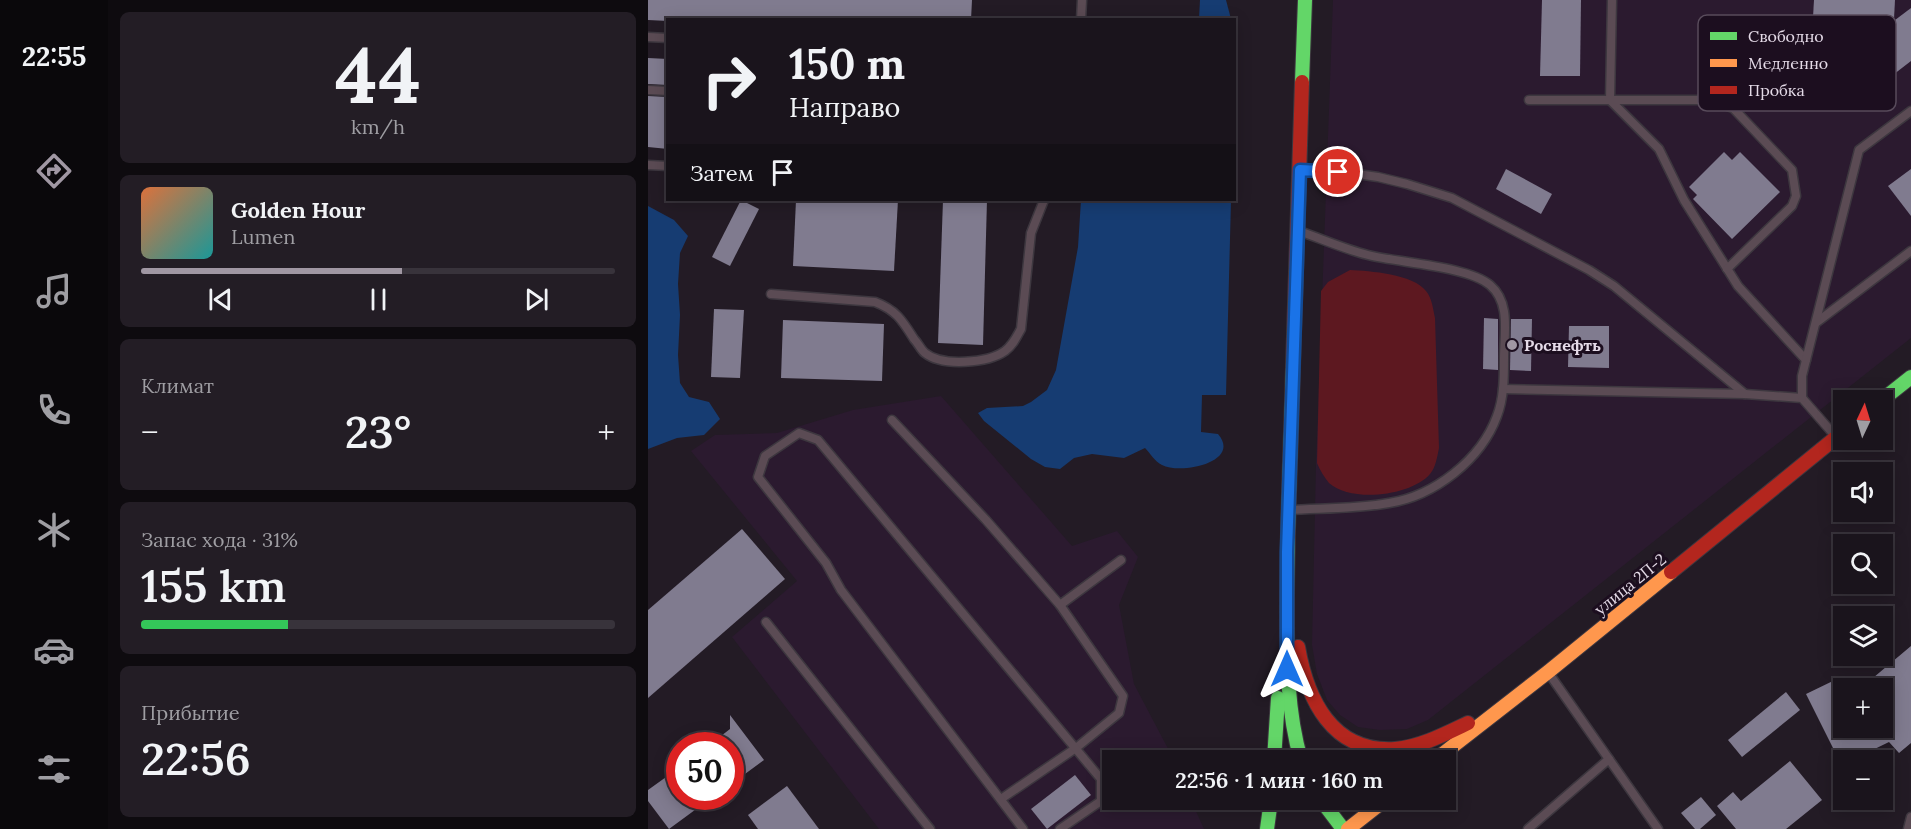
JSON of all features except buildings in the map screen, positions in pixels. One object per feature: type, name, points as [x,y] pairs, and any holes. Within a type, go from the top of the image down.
[{"type":"main road","points":[[1275,750],[1289,510],[1305,0]]},
{"type":"main road","points":[[1893,391],[1911,377]]},
{"type":"main road","name":"улица 2П-2","points":[[1448,750],[1548,672],[1833,440]]},
{"type":"main road","points":[[1287,552],[1299,655],[1305,680],[1315,705],[1328,724],[1347,739],[1365,746],[1393,749],[1423,743],[1500,709]]},
{"type":"main road","points":[[1287,552],[1289,705],[1298,750]]},
{"type":"main road","points":[[1266,829],[1269,810]]},
{"type":"main road","points":[[1329,810],[1343,829]]},
{"type":"main road","points":[[1348,829],[1372,810]]},
{"type":"lane","points":[[1081,18],[1082,0]]},
{"type":"lane","points":[[1612,0],[1610,100],[1659,150],[1684,200],[1738,286],[1806,360]]},
{"type":"lane","points":[[648,37],[666,38]]},
{"type":"lane","points":[[648,90],[666,91]]},
{"type":"lane","points":[[1529,100],[1698,100]]},
{"type":"lane","points":[[1727,269],[1792,206],[1796,195],[1792,170],[1736,111]]},
{"type":"lane","points":[[1802,398],[1806,360],[1859,150],[1911,111]]},
{"type":"lane","points":[[648,165],[666,166]]},
{"type":"lane","points":[[1300,170],[1378,177],[1452,198],[1590,270],[1614,286],[1745,394]]},
{"type":"lane","points":[[771,294],[875,303],[890,308],[902,320],[924,352],[935,359],[956,361],[995,358],[1014,342],[1020,329],[1031,233],[1044,201]]},
{"type":"lane","points":[[1289,510],[1390,503],[1425,493],[1449,477],[1483,444],[1497,417],[1503,389],[1505,311],[1500,296],[1489,284],[1469,273],[1366,254],[1298,231]]},
{"type":"lane","points":[[1816,322],[1911,251]]},
{"type":"lane","points":[[1503,389],[1745,394],[1802,398],[1833,427]]},
{"type":"lane","points":[[892,420],[986,520],[1060,605],[1123,696],[1119,713],[1076,748],[1001,799]]},
{"type":"lane","points":[[1023,829],[841,590],[826,563],[758,477],[765,456],[799,433],[818,440],[1101,779],[1101,801],[1060,829]]},
{"type":"lane","points":[[1060,605],[1121,560]]},
{"type":"lane","points":[[766,622],[930,829]]},
{"type":"lane","points":[[1548,672],[1658,829]]},
{"type":"lane","points":[[1528,829],[1609,759]]},
{"type":"lane","points":[[1908,829],[1911,817]]},
{"type":"shaded area","points":[[1333,0],[1911,0],[1911,338],[1845,390],[1833,390],[1833,400],[1428,720],[1407,729],[1380,730],[1358,727],[1340,715],[1327,700],[1317,674],[1312,645],[1316,464]]},
{"type":"shaded area","points":[[1350,270],[1391,274],[1420,285],[1430,297],[1433,307],[1439,448],[1430,474],[1421,482],[1395,492],[1366,495],[1339,489],[1329,483],[1317,463],[1321,291],[1328,282]]},
{"type":"shaded area","points":[[941,396],[1072,546],[1117,531],[1138,557],[1119,605],[1134,684],[1169,750],[1102,750],[1102,810],[1195,810],[1204,829],[879,829],[732,637],[797,581],[691,451],[715,435],[777,433],[853,410]]},
{"type":"water","points":[[1200,0],[1226,0],[1231,18],[1199,18]]},
{"type":"water","points":[[1081,201],[1231,201],[1226,395],[1202,395],[1201,432],[1218,434],[1223,444],[1222,452],[1216,459],[1194,467],[1171,468],[1159,464],[1145,448],[1124,458],[1092,454],[1074,458],[1060,469],[1045,467],[1031,459],[984,421],[978,413],[987,408],[1023,406],[1047,390],[1056,370],[1078,247]]},
{"type":"water","points":[[648,206],[674,220],[688,236],[680,253],[678,284],[680,383],[689,397],[709,402],[720,419],[704,435],[677,438],[648,449]]},
{"type":"traffic: fast","points":[[1302,82],[1305,0]]},
{"type":"traffic: fast","points":[[1293,367],[1287,661],[1292,721],[1298,750]]},
{"type":"traffic: fast","points":[[1893,391],[1911,377]]},
{"type":"traffic: fast","points":[[1275,750],[1278,698]]},
{"type":"traffic: fast","points":[[1267,829],[1270,810]]},
{"type":"traffic: fast","points":[[1329,810],[1343,829]]},
{"type":"traffic: slow","points":[[1448,750],[1671,572]]},
{"type":"traffic: slow","points":[[1348,829],[1372,810]]},
{"type":"traffic: jam","points":[[1293,367],[1302,82]]},
{"type":"traffic: jam","points":[[1671,572],[1833,440]]},
{"type":"traffic: jam","points":[[1298,647],[1308,685],[1316,703],[1326,719],[1339,732],[1355,742],[1373,748],[1404,748],[1432,739],[1468,723]]},
{"type":"place","name":"Роснефть","points":[[1512,345]]},
{"type":"route","points":[[1287,669],[1287,552],[1300,170],[1338,172]]}]
